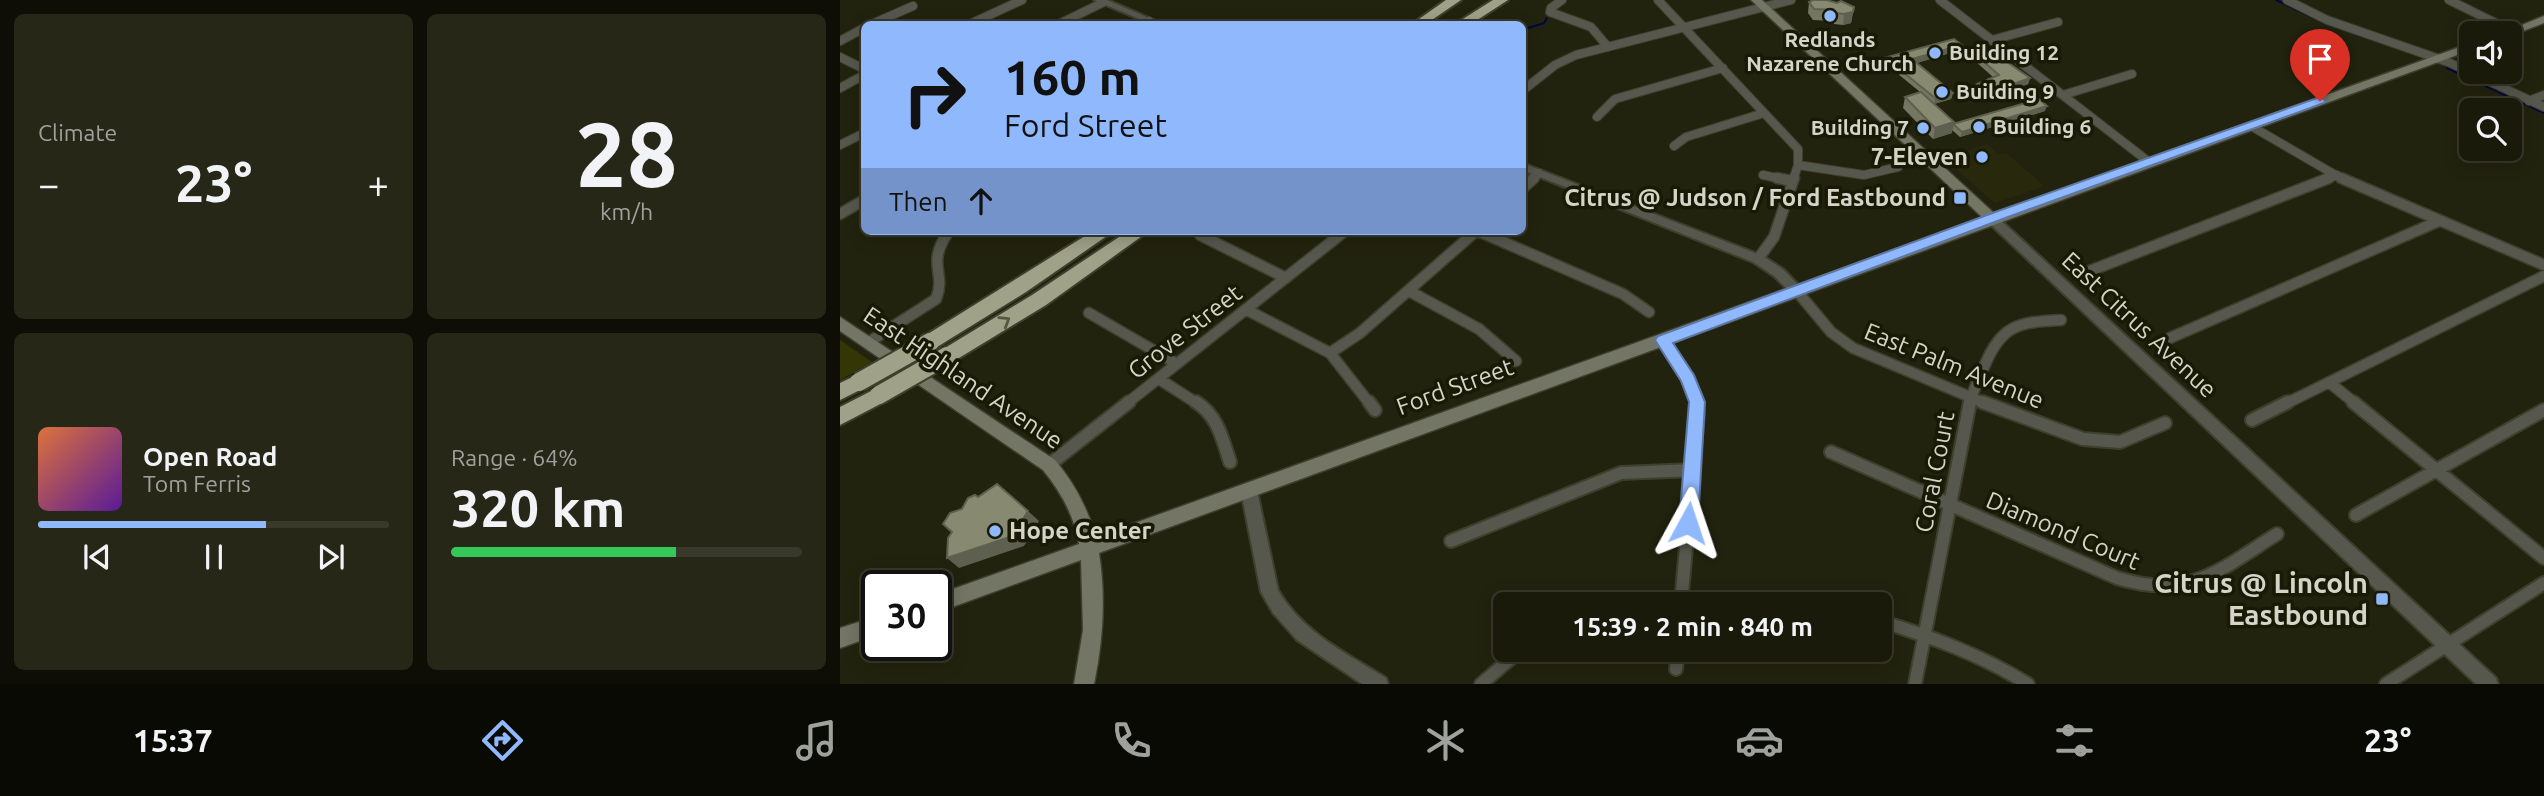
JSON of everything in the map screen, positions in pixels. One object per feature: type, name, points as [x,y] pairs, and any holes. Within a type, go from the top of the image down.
[{"type":"highway","points":[[1412,21],[1440,0]]},
{"type":"highway","points":[[1423,21],[1455,0]]},
{"type":"highway","points":[[1454,21],[1485,0]]},
{"type":"highway","points":[[1467,21],[1502,0]]},
{"type":"highway","points":[[840,392],[930,342],[1099,235]]},
{"type":"highway","points":[[840,417],[1039,300],[1134,235]]},
{"type":"main road","name":"East Citrus Avenue","points":[[1760,4],[1991,218]]},
{"type":"main road","points":[[2522,28],[2541,22]]},
{"type":"main road","name":"Ford Street","points":[[952,598],[1991,218],[2459,50]]},
{"type":"main road","name":"East Highland Avenue","points":[[840,323],[1049,465],[1067,484],[1083,514],[1089,550],[1094,622],[1091,655],[1084,684]]},
{"type":"main road","points":[[840,638],[861,631]]},
{"type":"street","points":[[879,21],[913,6],[899,0]]},
{"type":"street","points":[[976,21],[1022,0]]},
{"type":"street","points":[[1562,0],[1551,8],[1550,12],[1591,27],[1608,47]]},
{"type":"street","points":[[1658,0],[1796,146],[1798,165],[1774,237],[1758,259]]},
{"type":"street","points":[[1526,88],[1563,60],[1760,4],[1791,0]]},
{"type":"street","points":[[1940,0],[2150,162]]},
{"type":"street","points":[[2287,0],[2327,20],[2437,58],[2544,107]]},
{"type":"street","points":[[2449,0],[2489,21]]},
{"type":"street","points":[[1064,21],[1101,1],[1146,21]]},
{"type":"street","points":[[1992,40],[2058,22]]},
{"type":"street","points":[[840,41],[861,30]]},
{"type":"street","points":[[840,57],[861,68]]},
{"type":"street","points":[[1597,117],[1611,101],[1622,96],[1723,68]]},
{"type":"street","points":[[2063,95],[2132,74]]},
{"type":"street","points":[[840,88],[861,77]]},
{"type":"street","points":[[2529,101],[2544,95]]},
{"type":"street","points":[[1674,146],[1686,138],[1764,113]]},
{"type":"street","points":[[2251,126],[2283,147],[2337,175],[2544,265]]},
{"type":"street","points":[[840,145],[861,134]]},
{"type":"street","points":[[1798,165],[1864,175],[1898,167]]},
{"type":"street","name":"East Palm Avenue","points":[[1526,168],[1758,259],[1796,289],[1841,341],[1971,398],[2060,432],[2104,442],[2137,438],[2165,423]]},
{"type":"street","points":[[1526,185],[1539,173]]},
{"type":"street","points":[[2087,272],[2337,175]]},
{"type":"street","points":[[1763,176],[1792,181]]},
{"type":"street","points":[[840,214],[861,202]]},
{"type":"street","name":"East Citrus Avenue","points":[[1991,218],[2489,684]]},
{"type":"street","points":[[2163,341],[2439,221]]},
{"type":"street","points":[[869,342],[936,299],[940,287],[934,265],[935,254],[938,244],[946,235]]},
{"type":"street","points":[[1200,235],[1286,278]]},
{"type":"street","name":"Grove Street","points":[[1049,465],[1340,235]]},
{"type":"street","points":[[1330,353],[1360,333],[1472,235]]},
{"type":"street","points":[[1486,235],[1623,294],[1649,313]]},
{"type":"street","points":[[2252,420],[2544,276]]},
{"type":"street","points":[[1409,291],[1475,324],[1516,361]]},
{"type":"street","points":[[1247,310],[1330,353],[1376,410]]},
{"type":"street","points":[[1089,313],[1177,364]]},
{"type":"street","name":"Coral Court","points":[[1915,684],[1971,398],[1991,350],[2008,329],[2026,322],[2060,320]]},
{"type":"street","points":[[1663,340],[1688,379],[1697,402],[1682,592]]},
{"type":"street","points":[[1160,379],[1205,408],[1218,424],[1230,462]]},
{"type":"street","points":[[2330,383],[2544,558]]},
{"type":"street","points":[[2356,515],[2544,410]]},
{"type":"street","name":"Diamond Court","points":[[1831,452],[2117,578],[2147,588],[2183,588],[2277,534]]},
{"type":"street","points":[[1451,541],[1621,473],[1693,470]]},
{"type":"street","points":[[1249,491],[1270,592],[1276,606],[1287,621],[1367,681]]},
{"type":"street","points":[[2386,684],[2544,583]]},
{"type":"street","points":[[1892,625],[1965,647],[2028,684]]},
{"type":"street","points":[[1481,684],[1504,662]]},
{"type":"street","points":[[1676,669],[1677,662]]},
{"type":"shaded area","points":[[1987,144],[1999,155],[2006,153],[2044,186],[1995,203],[1943,158]]},
{"type":"shaded area","points":[[840,340],[872,362],[840,380]]},
{"type":"building","points":[[1813,0],[1837,3],[1841,1],[1854,7],[1853,12],[1844,14],[1835,13],[1834,10],[1814,9],[1809,2]]},
{"type":"building","points":[[1954,39],[1962,45],[1912,59],[1953,93],[1935,98],[1893,64],[1880,67],[1873,61]]},
{"type":"building","points":[[1991,51],[2030,78],[1989,93],[1977,84],[1999,75],[1976,55]]},
{"type":"building","points":[[1921,92],[1954,122],[1935,128],[1905,97]]},
{"type":"building","points":[[2039,99],[2047,106],[1962,132],[1953,124]]},
{"type":"building","name":"Hope Center","points":[[997,484],[1028,511],[1013,536],[947,558],[948,538],[952,532],[943,524],[950,513],[962,509],[968,498],[975,495],[978,497]]},
{"type":"waterway","points":[[2276,0],[2324,23],[2384,44]]},
{"type":"waterway","points":[[1526,29],[1544,23],[1547,18]]},
{"type":"waterway","points":[[2447,68],[2544,113]]},
{"type":"place","name":"Redlands Nazarene Church","points":[[1830,16]]},
{"type":"place","name":"Building 12","points":[[1935,53]]},
{"type":"place","name":"Building 9","points":[[1942,92]]},
{"type":"place","name":"Building 6","points":[[1979,127]]},
{"type":"place","name":"Building 7","points":[[1923,128]]},
{"type":"place","name":"7-Eleven","points":[[1982,157]]},
{"type":"place","name":"Citrus @ Judson / Ford Eastbound","points":[[1960,198]]},
{"type":"place","name":"Hope Center","points":[[995,531]]},
{"type":"place","name":"Citrus @ Lincoln Eastbound","points":[[2382,599]]},
{"type":"route","points":[[1688,523],[1697,402],[1688,379],[1663,340],[1796,289],[2320,101]]}]
